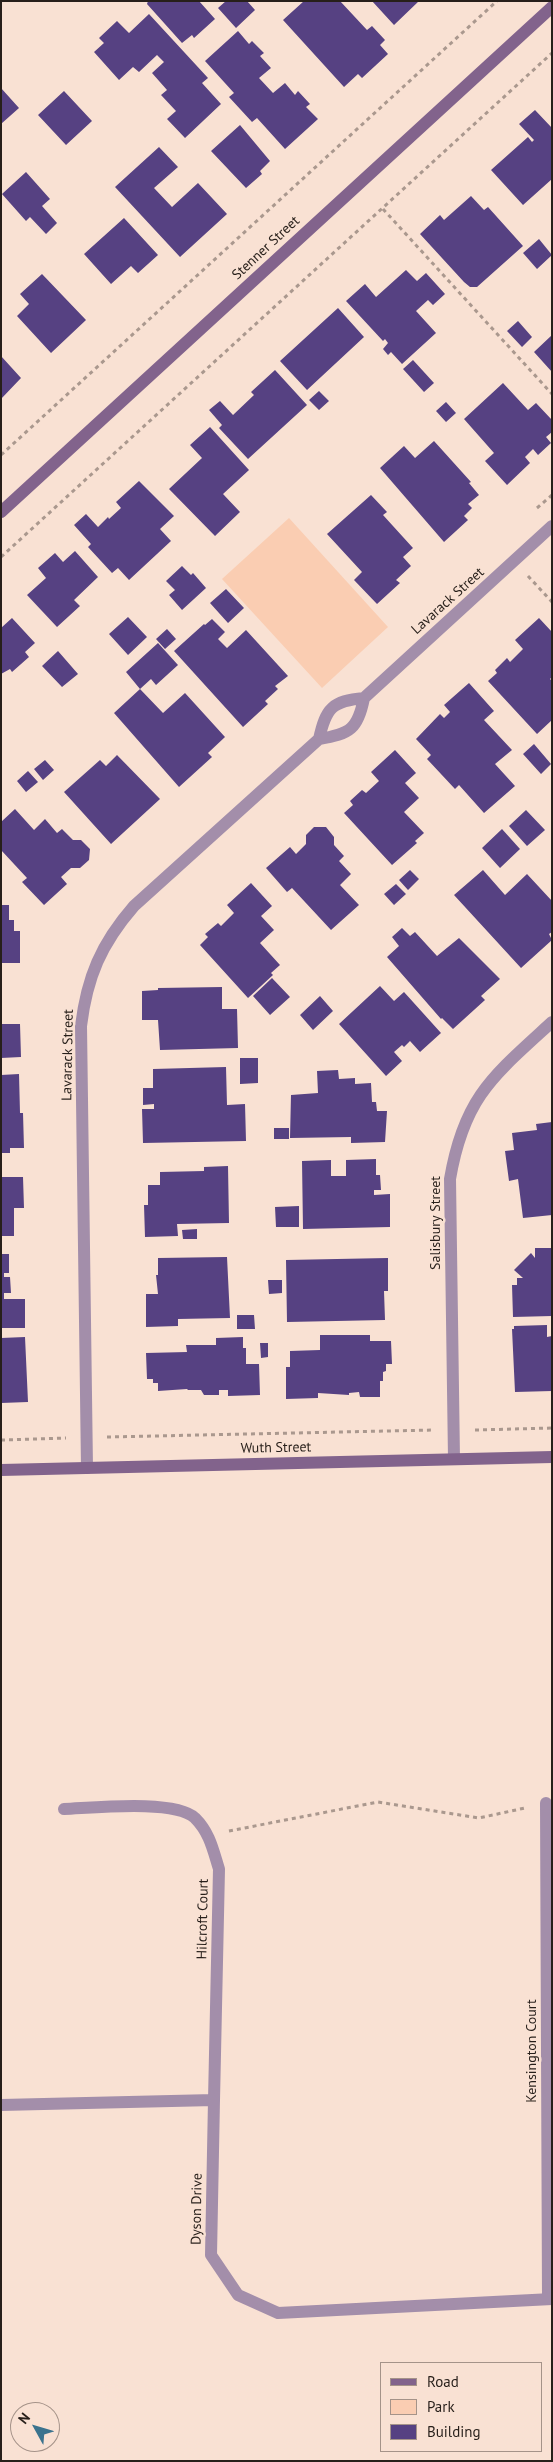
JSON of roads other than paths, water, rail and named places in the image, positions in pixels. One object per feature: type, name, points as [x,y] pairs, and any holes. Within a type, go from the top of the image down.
[{"type":"main road","name":"Stenner Street","points":[[1,512],[552,7]]},
{"type":"main road","name":"Wuth Street","points":[[1,1470],[552,1457]]},
{"type":"street","name":"Lavarack Street","points":[[87,1468],[82,1026],[84,999],[92,973],[116,926],[134,906],[319,739],[336,736],[352,728],[360,714],[364,698],[552,526]]},
{"type":"street","points":[[319,739],[322,722],[332,707],[347,699],[364,698]]},
{"type":"street","name":"Salisbury Street","points":[[454,1459],[450,1179],[455,1151],[464,1124],[477,1098],[494,1075],[552,1022]]},
{"type":"street","name":"Kensington Court","points":[[546,1803],[550,2298]]},
{"type":"street","name":"Hilcroft Court","points":[[64,1809],[166,1806],[194,1816],[209,1836],[219,1869],[214,2100]]},
{"type":"street","points":[[1,2105],[214,2100]]},
{"type":"street","name":"Dyson Drive","points":[[214,2100],[211,2255],[238,2294],[278,2313],[550,2298]]}]
